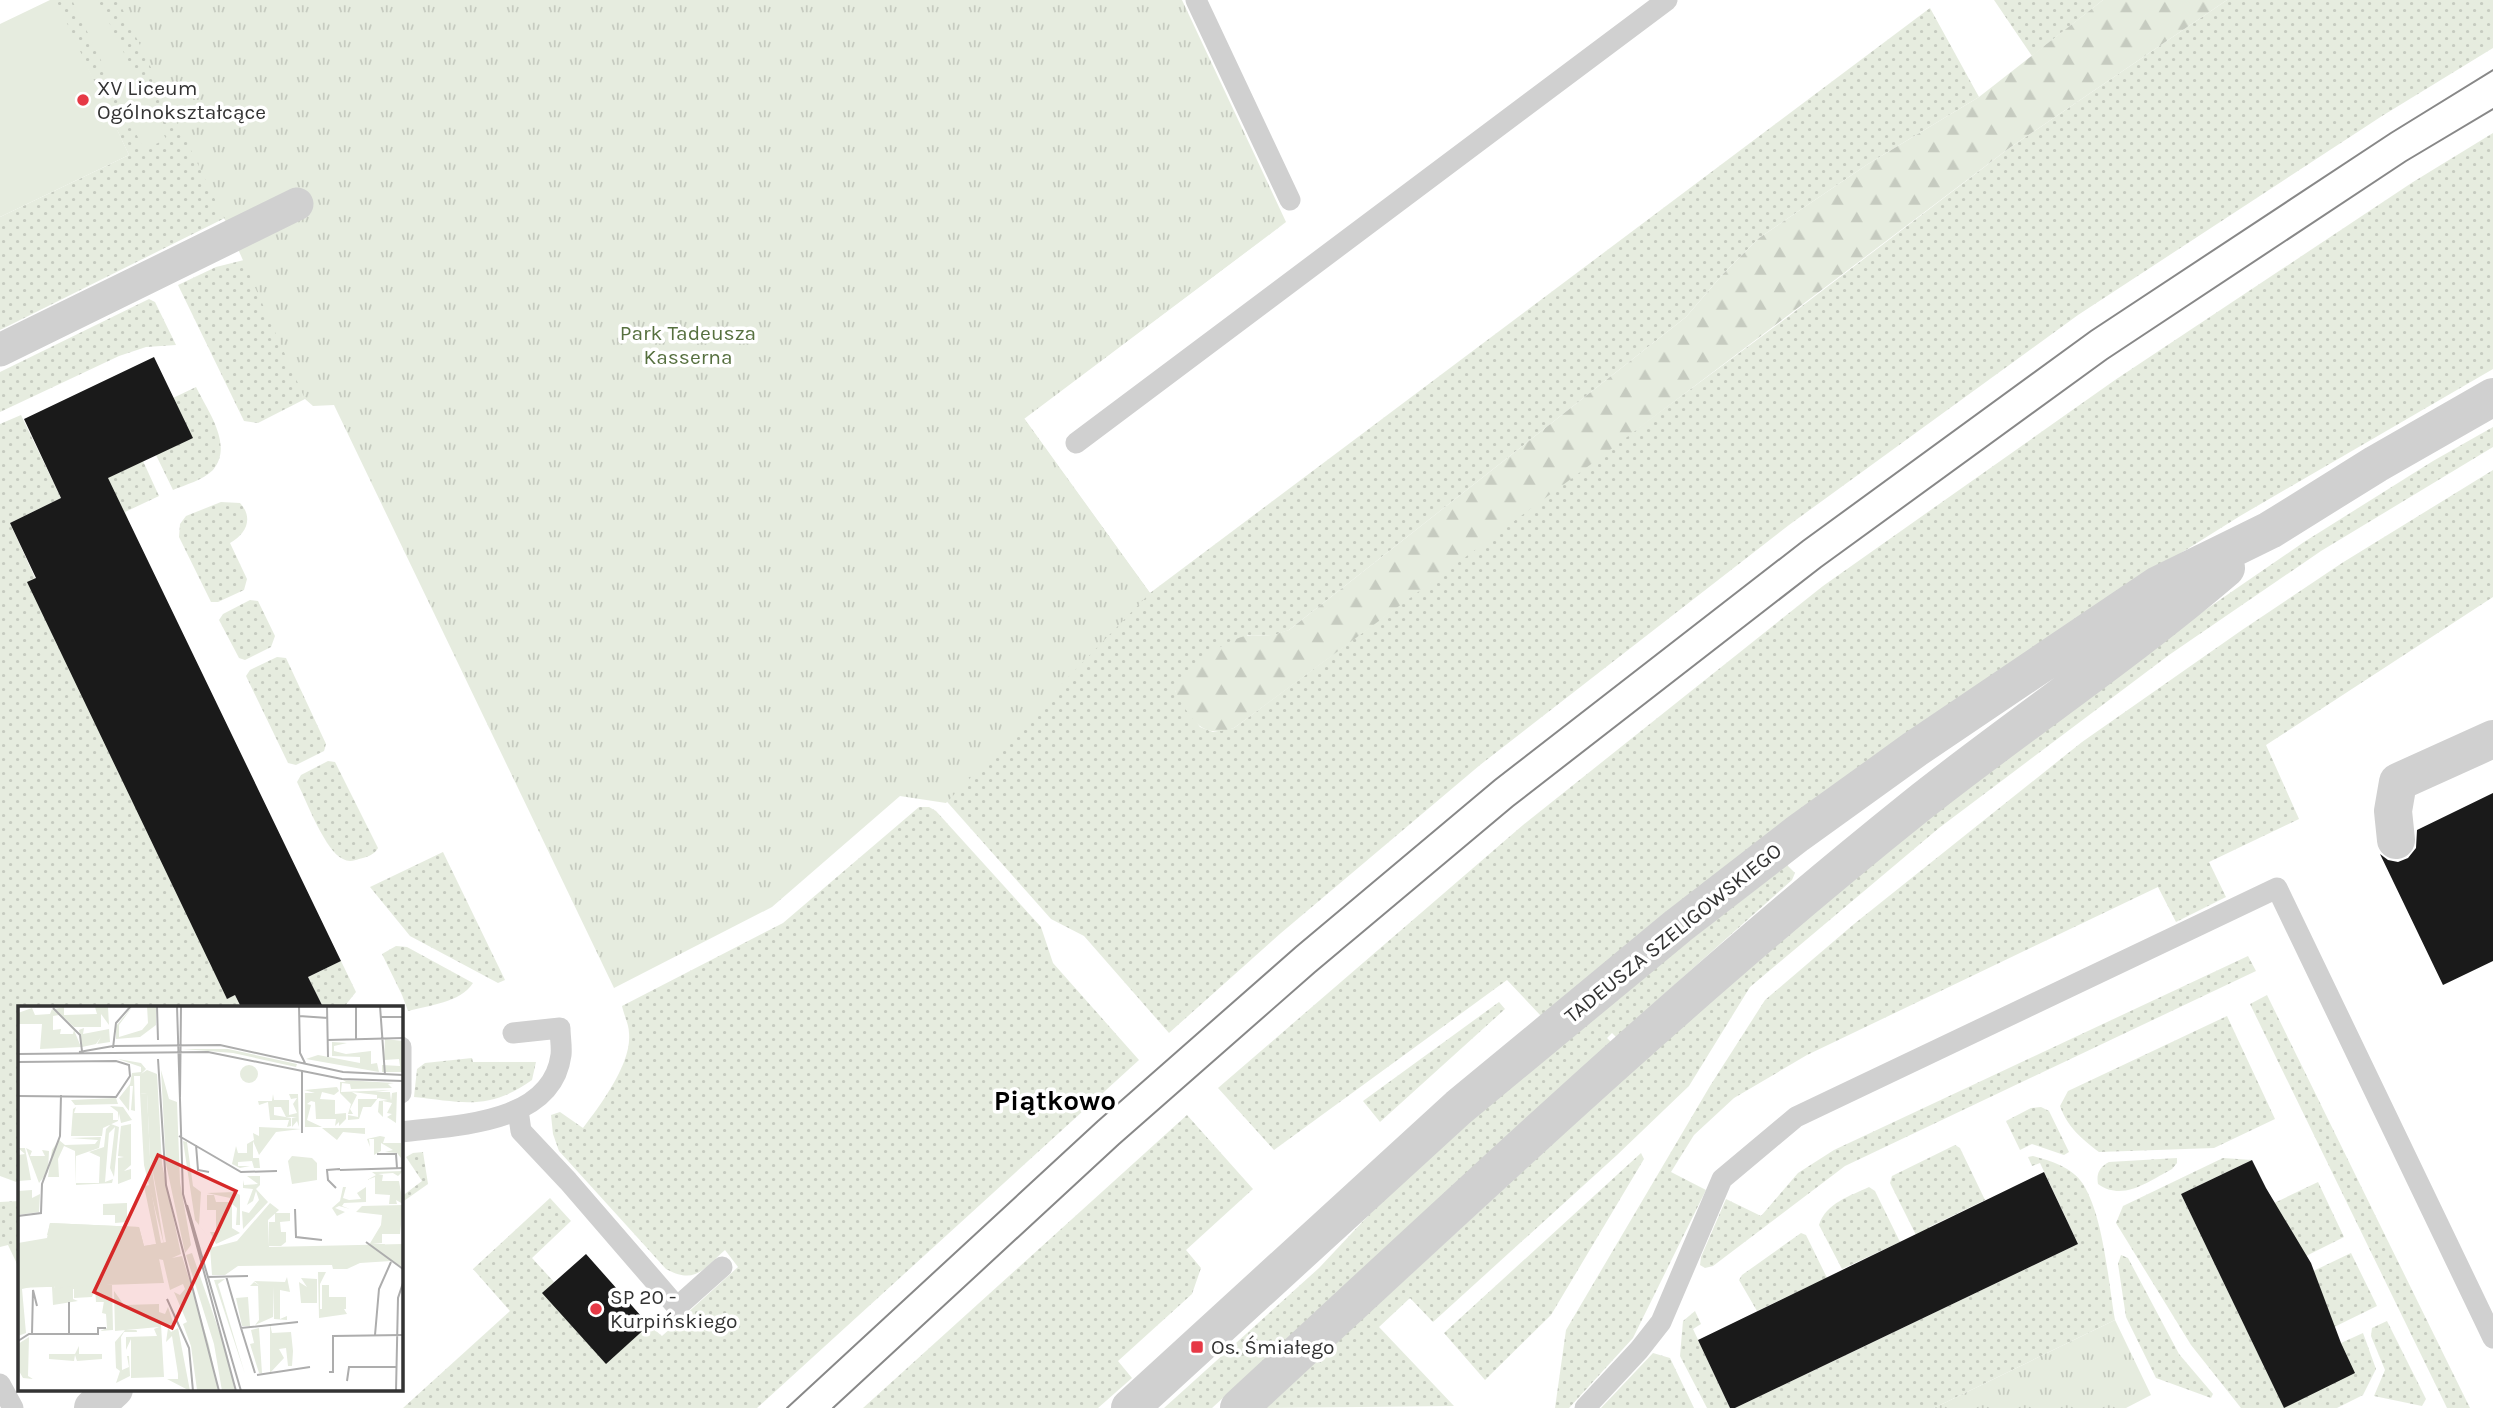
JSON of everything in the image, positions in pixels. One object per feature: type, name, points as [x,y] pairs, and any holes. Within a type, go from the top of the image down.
[{"type":"street","points":[[0,350],[297,204]]},
{"type":"street","name":"TADEUSZA SZELIGOWSKIEGO","points":[[1130,1408],[1459,1107],[1678,926],[1797,834],[1915,749],[2158,585],[2270,530],[2376,464],[2493,397]]},
{"type":"street","name":"TADEUSZA SZELIGOWSKIEGO","points":[[1239,1408],[1726,964],[1916,806],[2173,613],[2270,530]]},
{"type":"street","points":[[2396,839],[2393,811],[2398,782],[2493,739]]},
{"type":"street","points":[[93,1408],[113,1390]]},
{"type":"lane","points":[[1196,0],[1290,200]]},
{"type":"lane","points":[[1076,443],[1667,0]]},
{"type":"lane","points":[[1585,1408],[1661,1322],[1722,1179],[1796,1117],[2277,888],[2493,1338]]},
{"type":"lane","points":[[402,1132],[485,1122],[519,1110],[539,1098],[554,1077],[561,1055],[560,1028],[513,1033]]},
{"type":"lane","points":[[519,1110],[522,1131],[677,1307],[722,1267]]},
{"type":"lane","points":[[0,1384],[13,1408]]},
{"type":"green space","points":[[50,0],[56,0],[129,155],[0,217],[0,24]]},
{"type":"green space","points":[[55,0],[192,0],[241,210],[0,330],[0,217],[129,155]]},
{"type":"green space","points":[[72,0],[98,0],[166,139],[144,150]]},
{"type":"green space","name":"Park Tadeusza Kasserna","points":[[118,0],[1182,0],[1286,222],[1024,419],[1150,593],[946,803],[900,796],[772,907],[614,988],[334,405],[313,406],[305,399],[225,220]]},
{"type":"green space","points":[[1994,0],[2103,0],[2032,56]]},
{"type":"green space","points":[[2103,0],[2227,0],[2008,149],[1598,459],[1234,728],[1212,731],[1200,726],[1190,716],[1175,691],[1205,658],[1235,639],[1252,635],[1270,636],[1289,630],[1686,317],[1759,238],[1868,164],[1979,97]]},
{"type":"green space","points":[[2227,0],[2493,0],[2493,48],[2382,116],[2078,315],[1789,525],[1480,765],[1281,933],[1169,1033],[1084,936],[1051,919],[941,795],[950,466],[1286,222],[1024,418],[1150,593],[1930,8],[1979,97],[1868,164],[1759,238],[1686,317],[1289,630],[1272,636],[1248,635],[1175,691],[1200,727],[1213,732],[1234,728],[1789,316],[2008,149]]},
{"type":"green space","points":[[2493,133],[2493,369],[2240,516],[2149,573],[1541,1016],[1507,980],[1274,1150],[1218,1088],[1523,825],[1823,586],[2115,380],[2413,182]]},
{"type":"green space","points":[[244,260],[341,334],[305,399],[258,423],[244,421],[178,285],[216,267]]},
{"type":"green space","points":[[149,299],[155,302],[176,345],[146,347],[119,356],[0,412],[0,372]]},
{"type":"green space","points":[[196,387],[220,439],[219,460],[213,470],[204,477],[173,490],[156,455],[173,398]]},
{"type":"green space","points":[[21,415],[61,498],[10,523],[227,999],[235,995],[240,1006],[18,1006],[18,1183],[0,1176],[0,424]]},
{"type":"green space","points":[[2493,427],[2493,447],[2321,551],[2169,655],[1939,828],[1750,987],[1689,1086],[1433,1322],[1410,1298],[1379,1327],[1454,1406],[1265,1408],[1739,973],[1851,877],[2128,663],[2304,542],[2433,461]]},
{"type":"green space","points":[[143,461],[159,496],[125,512],[128,519],[76,493]]},
{"type":"green space","points":[[2493,470],[2493,597],[2266,745],[2299,819],[2209,862],[2226,897],[2176,922],[2158,887],[1807,1055],[1734,1098],[1694,1135],[1671,1172],[1706,1190],[1633,1338],[1569,1408],[1555,1408],[1566,1330],[1710,1086],[1765,1000],[1854,924],[2082,742],[2342,563]]},
{"type":"green space","points":[[221,502],[240,503],[247,514],[244,530],[230,543],[247,579],[244,590],[218,602],[211,602],[179,537],[180,524],[186,516]]},
{"type":"green space","points":[[250,600],[258,601],[275,636],[271,647],[245,660],[239,658],[219,620],[223,614]]},
{"type":"green space","points":[[277,657],[286,658],[326,744],[324,751],[296,765],[288,763],[246,676],[250,670]]},
{"type":"green space","points":[[328,761],[335,762],[378,848],[367,856],[349,861],[336,854],[323,836],[297,782],[301,775]]},
{"type":"green space","points":[[919,807],[929,807],[936,811],[1041,927],[1053,963],[1139,1060],[757,1408],[403,1408],[510,1311],[473,1269],[550,1198],[571,1221],[532,1258],[554,1282],[543,1293],[606,1363],[649,1325],[662,1336],[738,1267],[725,1250],[705,1269],[692,1275],[676,1274],[666,1269],[559,1151],[553,1134],[551,1115],[560,1112],[583,1128],[606,1096],[620,1071],[629,1045],[629,1030],[622,1006],[783,923]]},
{"type":"green space","points":[[443,852],[505,980],[498,983],[410,936],[370,887]]},
{"type":"green space","points":[[1787,865],[1795,873],[1792,880],[1616,1037],[1612,1033],[1607,1038],[1611,1042],[1212,1408],[1164,1408],[1319,1268],[1413,1168],[1569,1034]]},
{"type":"green space","points":[[396,946],[407,947],[473,983],[452,999],[408,1011],[382,954]]},
{"type":"green space","points":[[2248,956],[2256,971],[1845,1166],[1713,1266],[1705,1268],[1700,1265],[1726,1199],[1761,1216],[1798,1173],[1834,1150]]},
{"type":"green space","points":[[341,961],[356,992],[345,1006],[322,1006],[308,977]]},
{"type":"green space","points":[[2267,995],[2470,1408],[2447,1408],[2250,1004]]},
{"type":"green space","points":[[1499,1002],[1505,1009],[1380,1122],[1363,1101]]},
{"type":"green space","points":[[2227,1016],[2275,1119],[2214,1148],[2099,1152],[2071,1127],[2060,1106],[2068,1091]]},
{"type":"green space","points":[[472,1058],[473,1062],[536,1062],[532,1080],[502,1096],[475,1102],[414,1097],[417,1069],[425,1063]]},
{"type":"green space","points":[[2041,1107],[2049,1111],[2069,1152],[2064,1155],[2032,1144],[2020,1150],[2006,1121],[2031,1108]]},
{"type":"green space","points":[[1187,1115],[1253,1189],[1186,1250],[1201,1268],[1192,1294],[1118,1361],[1132,1378],[1098,1408],[863,1408]]},
{"type":"green space","points":[[1955,1145],[1960,1148],[1985,1200],[1929,1227],[1931,1233],[1918,1239],[1890,1183],[1892,1176]]},
{"type":"green space","points":[[423,1152],[428,1184],[402,1202],[402,1196],[422,1181],[406,1157]]},
{"type":"green space","points":[[1641,1153],[1644,1159],[1551,1315],[1485,1380],[1444,1333]]},
{"type":"green space","points":[[2033,1156],[2073,1173],[2090,1198],[2101,1232],[2115,1320],[1934,1408],[1735,1408],[2078,1244],[2040,1163],[2032,1166],[2028,1157]]},
{"type":"green space","points":[[2177,1158],[2172,1169],[2136,1188],[2117,1191],[2098,1184],[2099,1171],[2109,1162]]},
{"type":"green space","points":[[2223,1158],[2252,1160],[2181,1194],[2284,1407],[2341,1343],[2363,1333],[2376,1369],[2363,1395],[2337,1408],[2241,1408],[2191,1345],[2116,1223],[2123,1206]]},
{"type":"green space","points":[[2318,1182],[2344,1237],[2300,1259],[2268,1206]]},
{"type":"green space","points":[[1869,1187],[1875,1191],[1900,1242],[1842,1269],[1819,1225],[1822,1217],[1833,1206]]},
{"type":"green space","points":[[18,1201],[18,1266],[8,1245],[0,1247],[0,1202]]},
{"type":"green space","points":[[1801,1233],[1806,1235],[1829,1282],[1814,1284],[1757,1311],[1739,1280],[1742,1275]]},
{"type":"green space","points":[[2351,1253],[2377,1306],[2328,1330],[2303,1276]]},
{"type":"green space","points":[[2121,1255],[2128,1258],[2179,1354],[2213,1394],[2211,1398],[2156,1378],[2126,1317],[2118,1264]]},
{"type":"green space","points":[[1695,1311],[1701,1324],[1693,1329],[1730,1408],[1707,1408],[1680,1356],[1683,1321]]},
{"type":"green space","points":[[2115,1320],[2151,1395],[2126,1408],[1934,1408]]},
{"type":"green space","points":[[2387,1321],[2426,1399],[2422,1406],[2374,1396],[2385,1370],[2371,1336],[2372,1328]]},
{"type":"green space","points":[[1653,1353],[1670,1358],[1694,1408],[1601,1408]]},
{"type":"building","points":[[154,357],[193,438],[108,478],[341,961],[308,977],[322,1006],[240,1006],[235,995],[227,999],[27,582],[36,578],[10,523],[61,498],[24,419]]},
{"type":"building","points":[[2493,793],[2493,961],[2443,985],[2380,854],[2388,860],[2398,862],[2408,858],[2416,848],[2417,830]]},
{"type":"building","points":[[2252,1160],[2311,1263],[2355,1373],[2284,1408],[2181,1194]]},
{"type":"building","points":[[2044,1172],[2078,1244],[1735,1408],[1730,1408],[1698,1340]]},
{"type":"building","name":"SP 20 - Kurpińskiego","points":[[586,1254],[649,1325],[606,1364],[542,1293]]},
{"type":"tram line","points":[[787,1408],[1098,1121],[1296,947],[1495,780],[1803,541],[2091,331],[2391,133],[2493,70]]},
{"type":"tram line","points":[[833,1408],[1119,1144],[1315,972],[1513,806],[1821,567],[2107,359],[2406,161],[2493,109]]},
{"type":"place","name":"XV Liceum Ogólnokształcące","points":[[83,100]]},
{"type":"place","name":"SP 20 - Kurpińskiego","points":[[596,1309]]},
{"type":"place","name":"Os. Śmiałego","points":[[1197,1347]]},
{"type":"district","name":"Piątkowo","points":[[1055,1100]]}]
